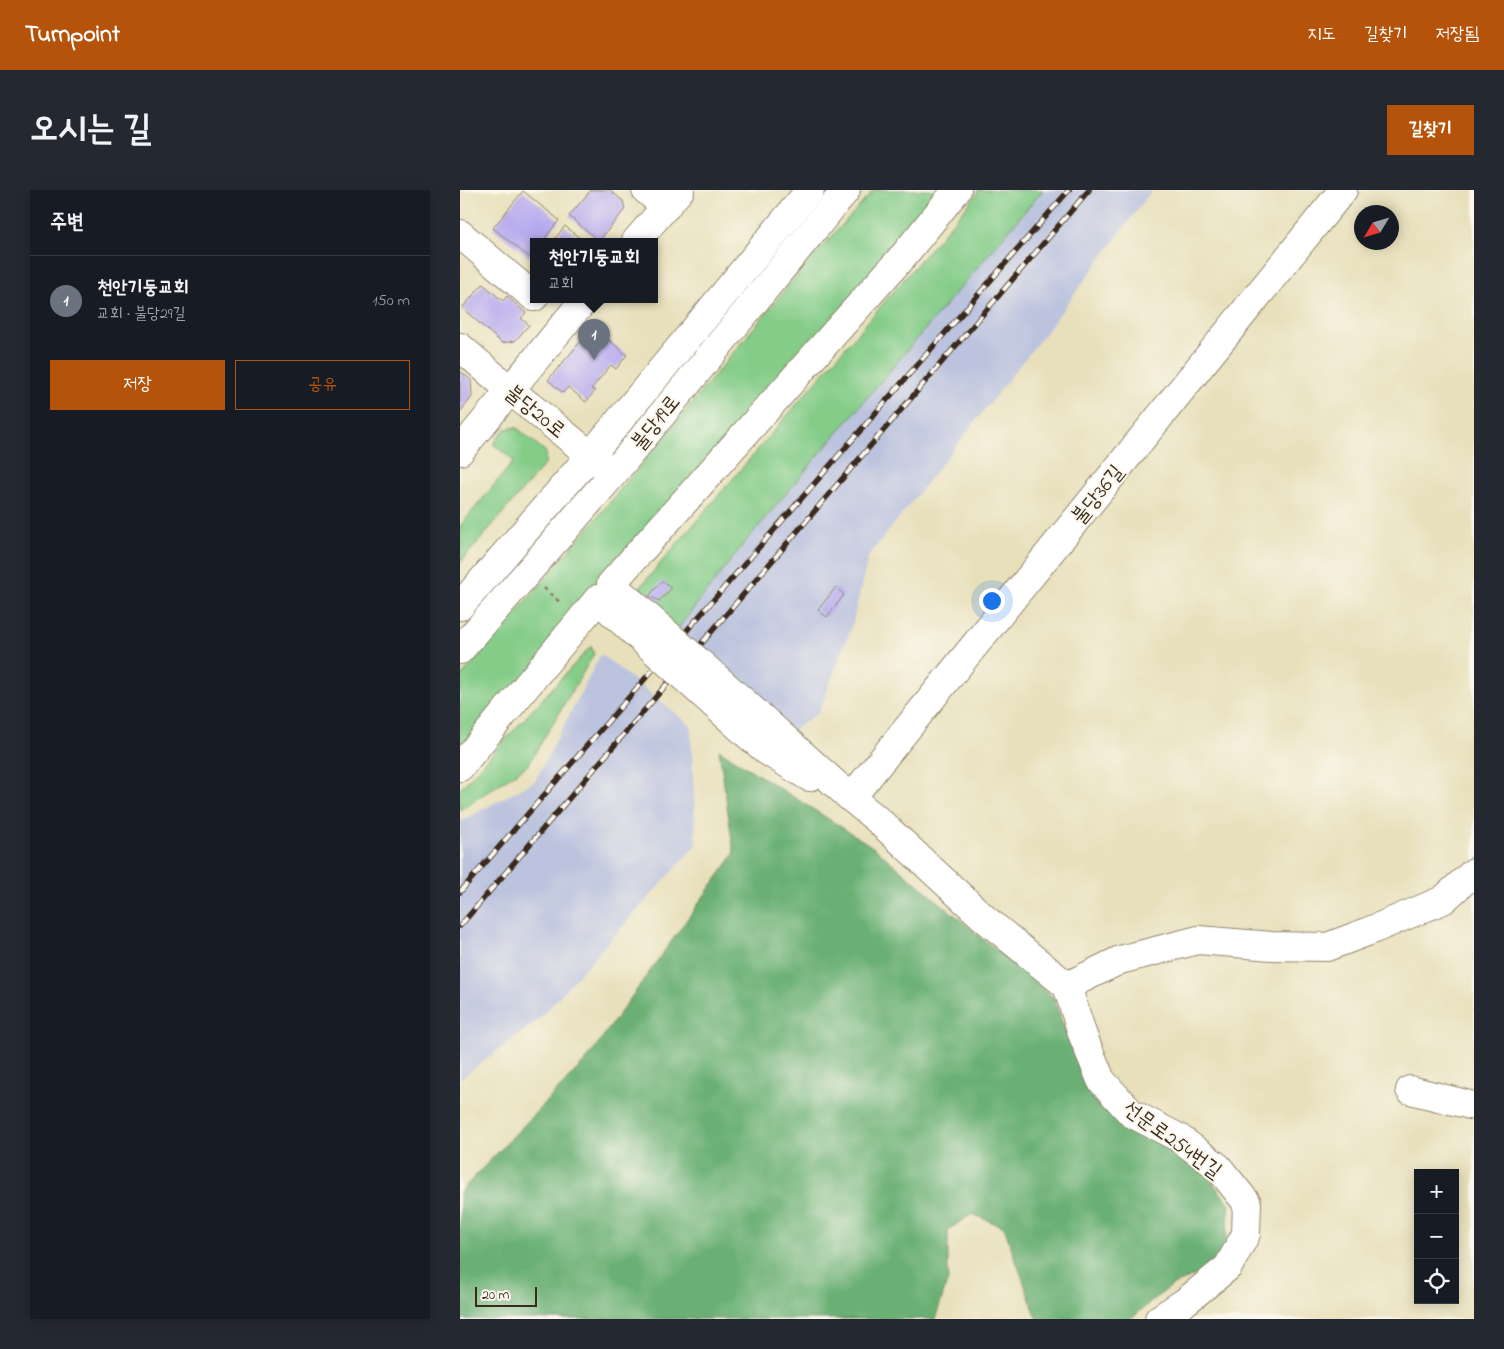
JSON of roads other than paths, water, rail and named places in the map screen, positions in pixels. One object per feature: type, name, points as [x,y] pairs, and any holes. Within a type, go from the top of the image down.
[{"type":"street","name":"불당19로","points":[[460,606],[590,456],[810,190]]},
{"type":"street","name":"불당19로","points":[[460,650],[614,473],[846,190]]},
{"type":"street","points":[[957,190],[904,255],[611,584],[622,607],[756,727],[879,821],[997,928],[1067,986],[1120,960],[1198,940],[1272,946],[1327,947],[1443,900],[1474,872]]},
{"type":"street","name":"불당36길","points":[[851,798],[1343,190]]},
{"type":"street","points":[[638,238],[664,196]]},
{"type":"street","points":[[460,234],[530,294]]},
{"type":"street","points":[[541,303],[564,323]]},
{"type":"street","points":[[460,451],[582,303]]},
{"type":"street","name":"불당20로","points":[[460,348],[590,456],[614,473]]},
{"type":"street","points":[[460,767],[598,599],[622,607]]},
{"type":"street","name":"선문로254번길","points":[[1067,986],[1083,1036],[1101,1080],[1130,1113],[1179,1138],[1218,1167],[1247,1203],[1246,1234],[1228,1267],[1185,1302],[1159,1319]]},
{"type":"street","points":[[1410,1090],[1474,1106]]},
{"type":"railway","points":[[460,892],[1069,190]]},
{"type":"railway","points":[[460,926],[1089,190]]},
{"type":"place","name":"천안기둥교회","points":[[594,360]]}]
